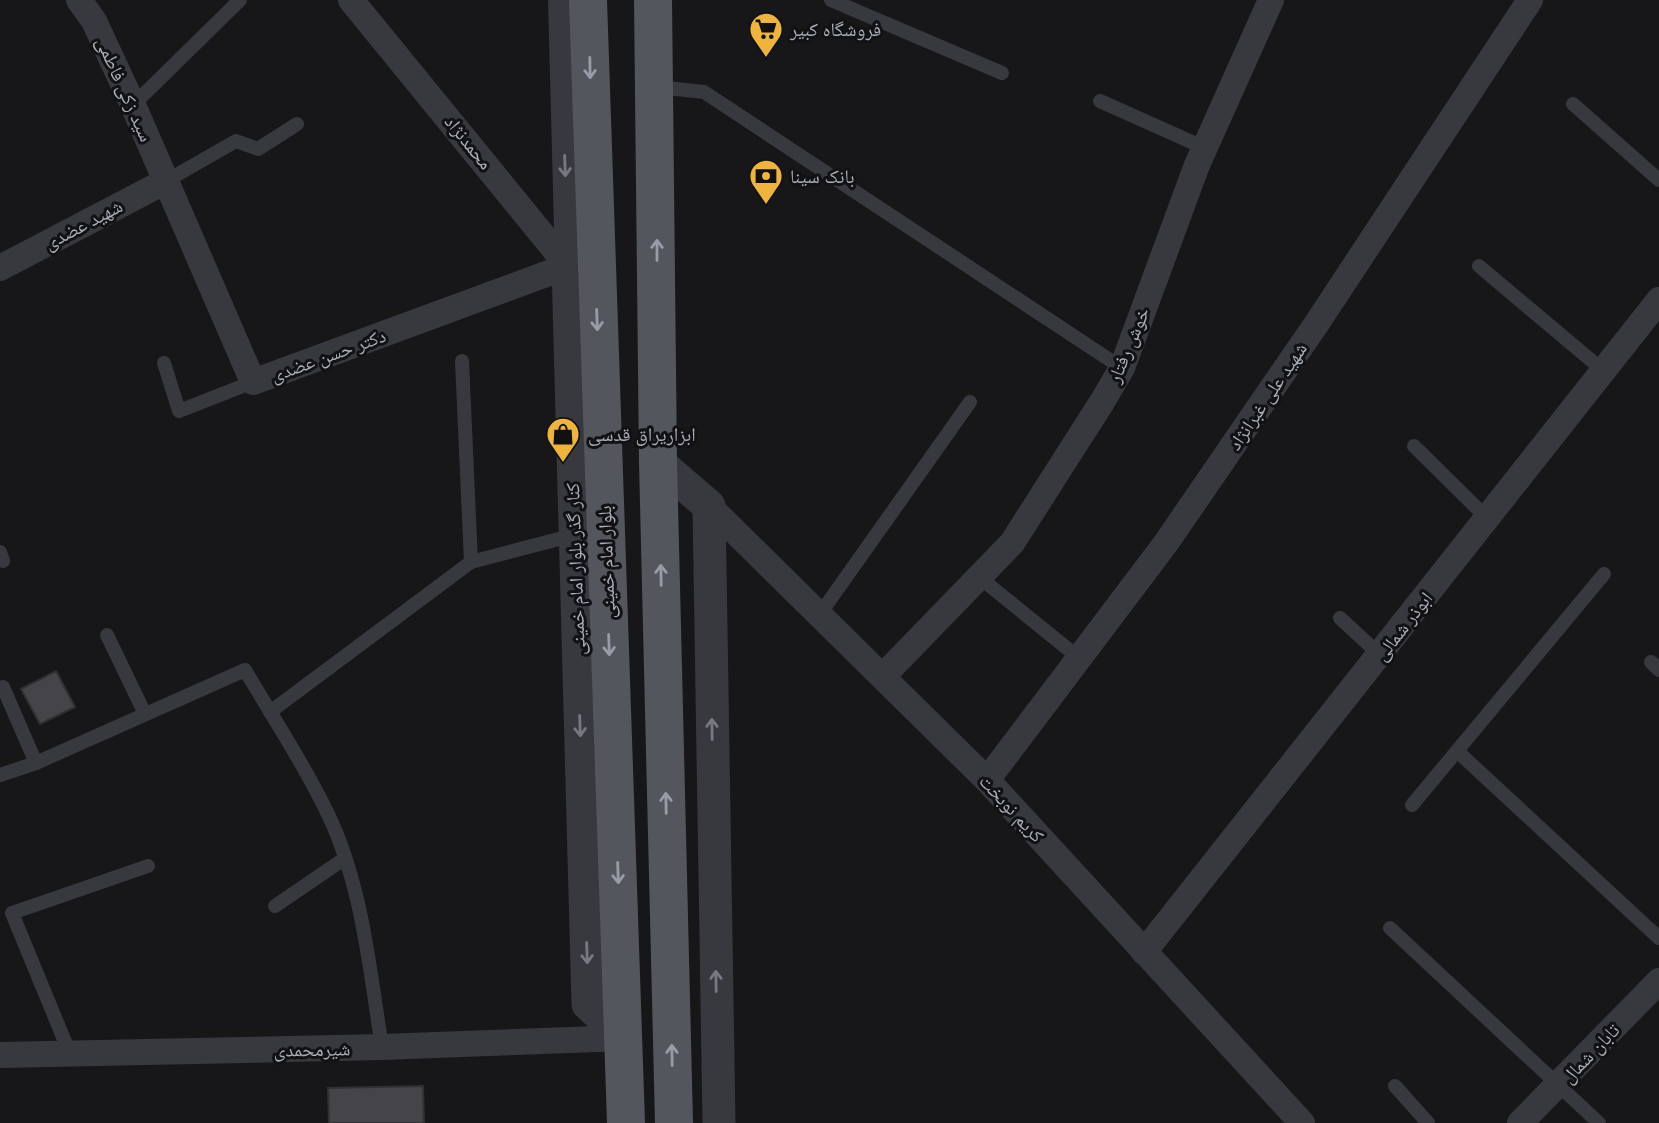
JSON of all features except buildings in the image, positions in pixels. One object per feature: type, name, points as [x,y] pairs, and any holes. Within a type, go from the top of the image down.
[{"type":"main road","name":"بلوار امام خمینی","points":[[588,0],[581,265],[624,1038],[626,1123]]},
{"type":"main road","points":[[653,0],[658,462],[674,1123]]},
{"type":"street","name":"سید زکی فاطمی","points":[[79,0],[94,21],[166,181]]},
{"type":"street","name":"محمدنژاد","points":[[351,0],[581,265]]},
{"type":"street","name":"کنار گذر بلوار امام خمینی","points":[[561,0],[581,265],[575,535],[589,1004],[624,1038]]},
{"type":"street","name":"خوش رفتار","points":[[883,676],[1012,543],[1122,368],[1205,148],[1271,0]]},
{"type":"street","name":"شهید علی غبرانژاد","points":[[987,780],[1166,543],[1317,323],[1530,0]]},
{"type":"street","name":"دکتر حسن عضدی","points":[[166,181],[253,382],[581,265]]},
{"type":"street","name":"شهید عضدی","points":[[0,268],[166,181]]},
{"type":"street","name":"ابوذر شمالی","points":[[1144,952],[1605,372],[1659,300]]},
{"type":"street","points":[[658,462],[709,506],[719,1123]]},
{"type":"street","name":"کریم نوبخت","points":[[709,506],[987,780],[1302,1123]]},
{"type":"street","name":"تابان شمال","points":[[1520,1123],[1659,981]]},
{"type":"street","name":"شیرمحمدی","points":[[0,1055],[382,1047],[624,1038]]},
{"type":"lane","points":[[133,106],[240,0]]},
{"type":"lane","points":[[831,0],[1002,73]]},
{"type":"lane","points":[[656,86],[704,92],[1122,368]]},
{"type":"lane","points":[[1100,101],[1205,148]]},
{"type":"lane","points":[[1573,104],[1659,180]]},
{"type":"lane","points":[[166,181],[236,141],[258,149],[298,124]]},
{"type":"lane","points":[[1479,266],[1605,372]]},
{"type":"lane","points":[[462,361],[471,562]]},
{"type":"lane","points":[[164,363],[179,411],[253,382]]},
{"type":"lane","points":[[820,614],[970,402]]},
{"type":"lane","points":[[1415,446],[1488,519]]},
{"type":"lane","points":[[270,712],[471,562],[575,535]]},
{"type":"lane","points":[[1412,805],[1604,573]]},
{"type":"lane","points":[[979,577],[1079,658]]},
{"type":"lane","points":[[1340,618],[1380,655]]},
{"type":"lane","points":[[107,635],[145,714]]},
{"type":"lane","points":[[0,775],[36,763],[245,670],[324,805],[344,859],[359,905],[382,1047]]},
{"type":"lane","points":[[3,687],[36,763]]},
{"type":"lane","points":[[1457,751],[1659,938]]},
{"type":"lane","points":[[275,906],[344,859]]},
{"type":"lane","points":[[70,1054],[12,913],[148,866]]},
{"type":"lane","points":[[1390,928],[1599,1123]]},
{"type":"lane","points":[[1395,1086],[1429,1123]]},
{"type":"place","name":"فروشگاه کبیر","points":[[766,59]]},
{"type":"place","name":"بانک سینا","points":[[766,206]]},
{"type":"place","name":"ابزاریراق قدسی","points":[[563,464]]}]
